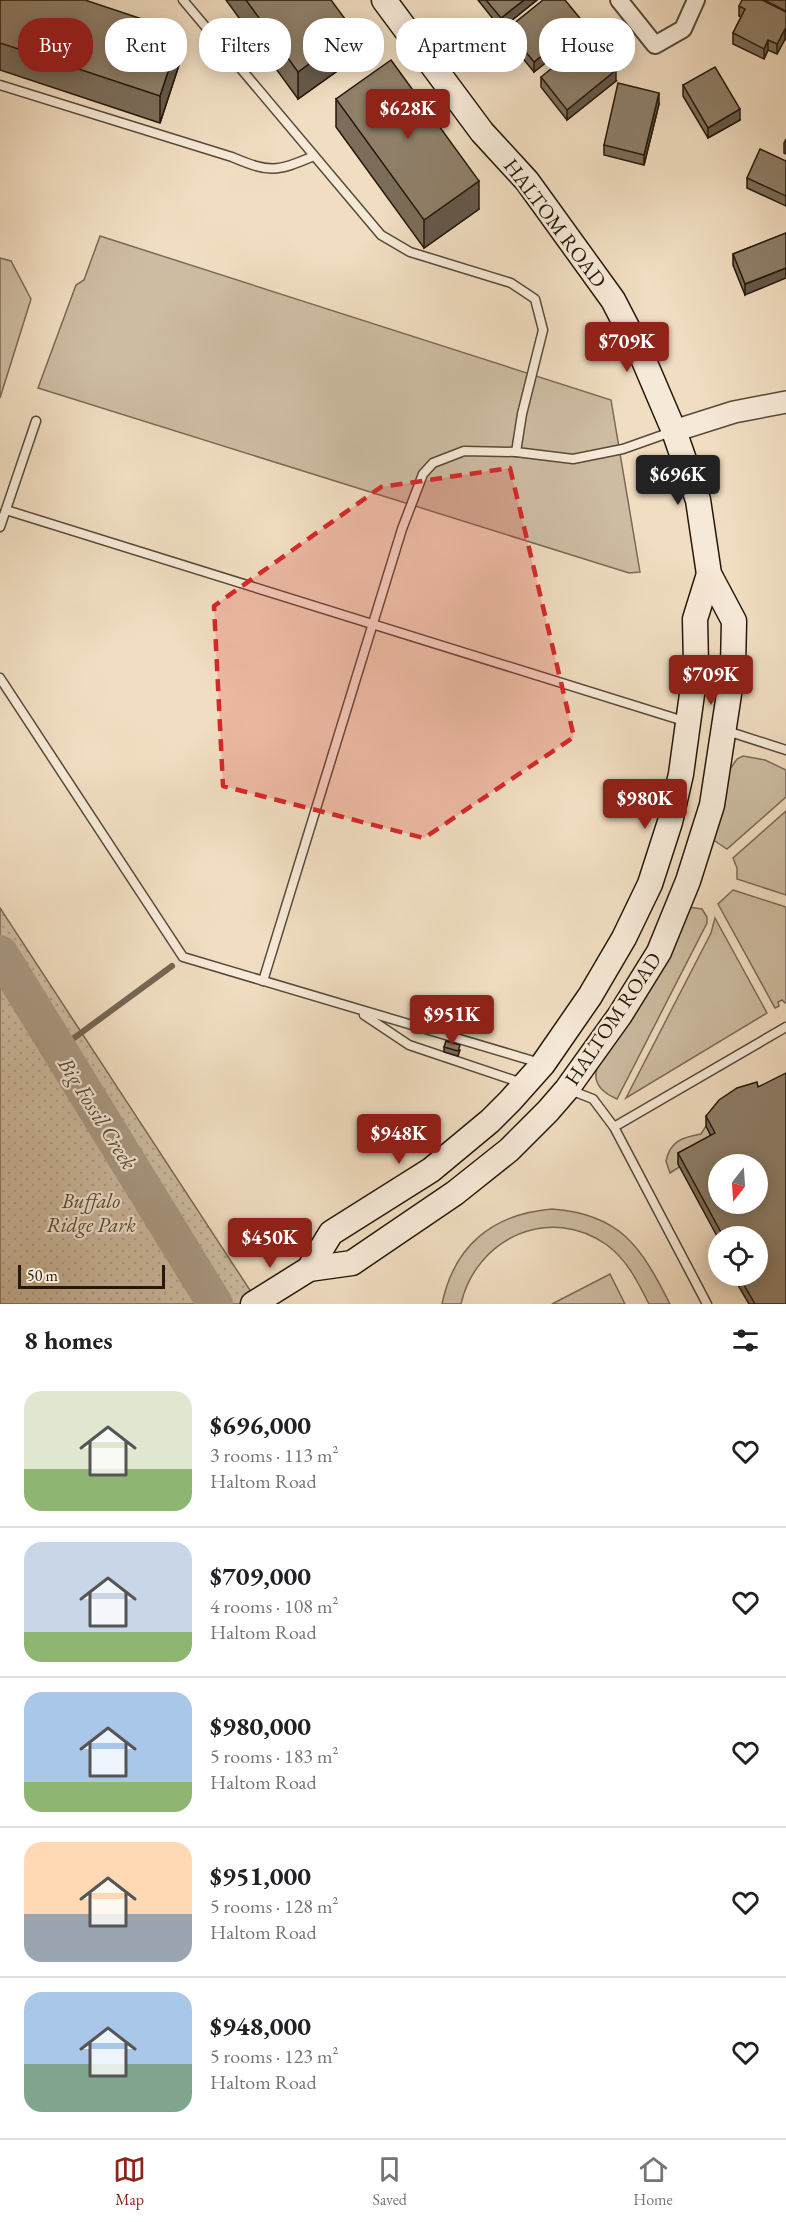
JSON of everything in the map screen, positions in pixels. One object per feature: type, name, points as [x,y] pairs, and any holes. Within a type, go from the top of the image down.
[{"type":"main road","name":"HALTOM ROAD","points":[[253,1304],[309,1269],[352,1263],[455,1193],[509,1150],[567,1089],[620,1015],[659,951],[688,880],[712,805],[733,668],[734,621],[709,573],[698,500],[674,431],[642,356],[613,300],[528,181],[482,132],[384,0]]},
{"type":"main road","name":"HALTOM ROAD","points":[[309,1269],[331,1233],[431,1170],[490,1121],[543,1064],[590,996],[624,938],[650,884],[670,822],[679,784],[696,664],[694,619],[709,573]]},
{"type":"main road","points":[[688,722],[725,730]]},
{"type":"main road","points":[[543,1064],[567,1089]]},
{"type":"main road","points":[[524,1084],[567,1089]]},
{"type":"street","points":[[619,0],[655,45],[683,29],[696,0]]},
{"type":"street","points":[[674,431],[734,412],[786,402]]},
{"type":"lane","points":[[183,0],[381,235],[410,252],[512,283],[536,299],[543,330],[522,414],[516,453]]},
{"type":"lane","points":[[0,85],[232,157],[261,169],[287,168],[314,156]]},
{"type":"lane","points":[[0,527],[36,420]]},
{"type":"lane","points":[[263,981],[405,519],[423,474],[433,463],[464,451],[516,453],[573,459],[622,449],[674,431]]},
{"type":"lane","points":[[6,510],[688,722]]},
{"type":"lane","points":[[0,678],[183,957],[543,1064]]},
{"type":"lane","points":[[725,730],[786,750]]},
{"type":"lane","points":[[356,1010],[409,1045],[524,1084]]},
{"type":"lane","points":[[614,1127],[786,1026]]},
{"type":"lane","points":[[567,1089],[593,1100],[614,1127],[707,1304]]},
{"type":"highlighted area","points":[[510,468],[574,737],[424,838],[223,786],[214,606],[381,487]]},
{"type":"green space","points":[[100,236],[611,400],[640,572],[629,573],[38,388],[76,285],[84,280]]},
{"type":"green space","points":[[0,258],[11,261],[31,299],[0,398]]},
{"type":"green space","points":[[743,756],[765,760],[786,770],[786,797],[727,849],[712,839],[730,769],[737,759]]},
{"type":"green space","points":[[786,811],[786,895],[737,879],[737,868],[733,858]]},
{"type":"green space","points":[[733,890],[786,907],[786,1002],[782,1000],[778,1002],[779,1006],[775,1008],[718,904]]},
{"type":"green space","points":[[688,907],[702,909],[707,917],[707,923],[617,1099],[607,1094],[597,1083],[597,1068]]},
{"type":"green space","name":"Buffalo Ridge Park","points":[[0,908],[259,1304],[0,1304]]},
{"type":"green space","points":[[715,918],[767,1013],[626,1098],[711,933]]},
{"type":"green space","points":[[706,1126],[715,1144],[670,1173],[666,1161],[674,1144],[701,1134]]},
{"type":"green space","points":[[552,1209],[576,1212],[595,1218],[612,1226],[626,1237],[649,1266],[670,1304],[649,1304],[631,1272],[607,1245],[585,1233],[562,1228],[540,1228],[518,1234],[499,1246],[482,1261],[469,1281],[461,1304],[442,1304],[456,1265],[479,1237],[494,1226],[511,1218]]},
{"type":"green space","points":[[610,1274],[625,1304],[552,1304]]},
{"type":"building","points":[[0,0],[85,0],[139,18],[105,18],[105,72],[168,72],[160,96],[88,72],[93,72],[93,18],[18,18],[18,49],[0,43]]},
{"type":"building","points":[[246,0],[331,0],[344,18],[303,18],[303,68],[298,72],[291,62],[291,18],[259,18]]},
{"type":"building","points":[[486,0],[524,0],[501,18]]},
{"type":"building","points":[[543,0],[565,0],[580,18],[539,18],[539,58],[534,62],[527,53],[527,18],[521,18]]},
{"type":"building","points":[[742,0],[762,0],[786,12],[786,29],[777,44],[768,40],[764,49],[733,33],[745,9],[739,6]]},
{"type":"building","points":[[391,60],[396,67],[396,72],[400,72],[479,181],[424,220],[336,99],[374,72],[384,72],[384,65]]},
{"type":"building","points":[[715,67],[740,109],[708,128],[683,85]]},
{"type":"building","points":[[547,72],[614,72],[567,110],[541,77]]},
{"type":"building","points":[[618,83],[659,93],[644,155],[604,145]]},
{"type":"building","points":[[760,149],[786,161],[786,196],[747,178]]},
{"type":"building","points":[[786,233],[786,268],[745,284],[733,254]]},
{"type":"building","points":[[446,1041],[460,1045],[458,1051],[444,1047]]},
{"type":"building","points":[[786,1073],[786,1304],[755,1304],[744,1286],[768,1286],[768,1226],[718,1226],[711,1214],[768,1214],[768,1154],[708,1154],[708,1208],[678,1153],[715,1133],[706,1116],[719,1100],[737,1088],[757,1082],[758,1087]]},
{"type":"waterway","name":"Big Fossil Creek","points":[[0,953],[215,1304]]},
{"type":"waterway","points":[[59,1049],[172,966]]}]
